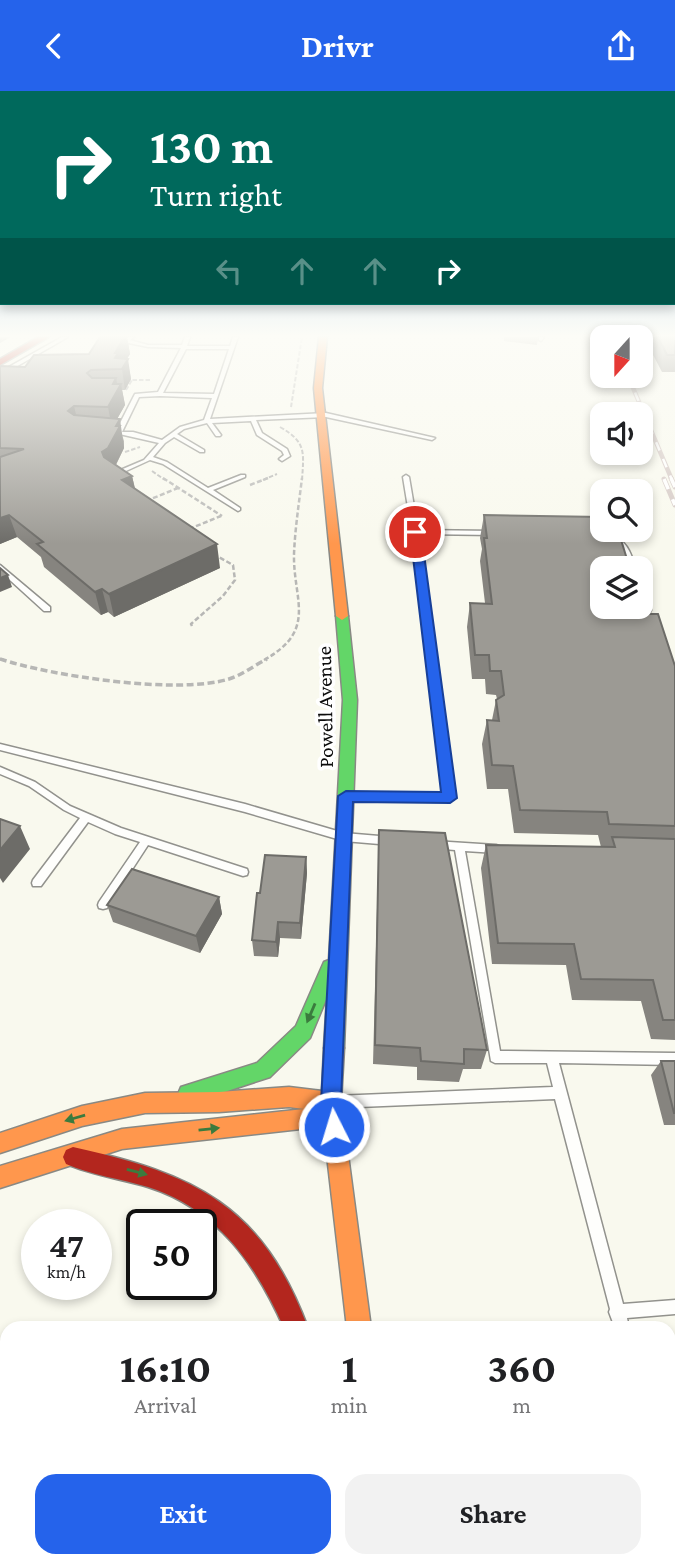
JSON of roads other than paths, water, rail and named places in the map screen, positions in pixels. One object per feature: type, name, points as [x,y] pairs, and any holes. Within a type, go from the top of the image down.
[{"type":"main road","name":"Powell Avenue","points":[[319,406],[350,700],[331,1102],[358,1321]]},
{"type":"main road","points":[[0,1143],[92,1113],[166,1101],[263,1070],[303,1032],[337,950]]},
{"type":"main road","points":[[166,1101],[215,1102],[306,1095],[331,1102]]},
{"type":"main road","points":[[0,1177],[122,1139],[310,1118],[331,1102]]},
{"type":"main road","points":[[71,1157],[153,1176],[209,1203],[241,1230],[255,1247],[280,1287],[293,1321]]},
{"type":"lane","points":[[118,433],[132,406]]},
{"type":"lane","points":[[208,421],[212,406]]},
{"type":"lane","points":[[112,475],[149,458],[163,442],[182,428],[208,421],[320,415],[432,438]]},
{"type":"lane","points":[[253,419],[259,434],[285,450],[287,456],[282,459]]},
{"type":"lane","points":[[208,421],[218,435]]},
{"type":"lane","points":[[105,433],[133,434],[163,442]]},
{"type":"lane","points":[[173,434],[202,450]]},
{"type":"lane","points":[[149,458],[165,463],[238,509]]},
{"type":"lane","points":[[208,490],[243,476]]},
{"type":"lane","points":[[346,796],[450,798],[415,532],[405,477]]},
{"type":"lane","points":[[415,532],[498,533]]},
{"type":"lane","points":[[0,567],[47,610]]},
{"type":"lane","points":[[0,747],[245,808],[344,837],[408,843]]},
{"type":"lane","points":[[0,770],[32,784],[67,808],[86,817],[243,872]]},
{"type":"lane","points":[[37,883],[86,817]]},
{"type":"lane","points":[[103,905],[146,839]]},
{"type":"lane","points":[[421,844],[514,850]]},
{"type":"lane","points":[[460,848],[495,1057],[675,1059]]},
{"type":"lane","points":[[552,1057],[619,1321]]},
{"type":"lane","points":[[331,1102],[560,1093]]},
{"type":"lane","points":[[616,1312],[675,1307]]},
{"type":"railway","points":[[641,406],[672,480]]},
{"type":"railway","points":[[671,478],[675,487]]},
{"type":"railway","points":[[664,479],[675,505]]}]
